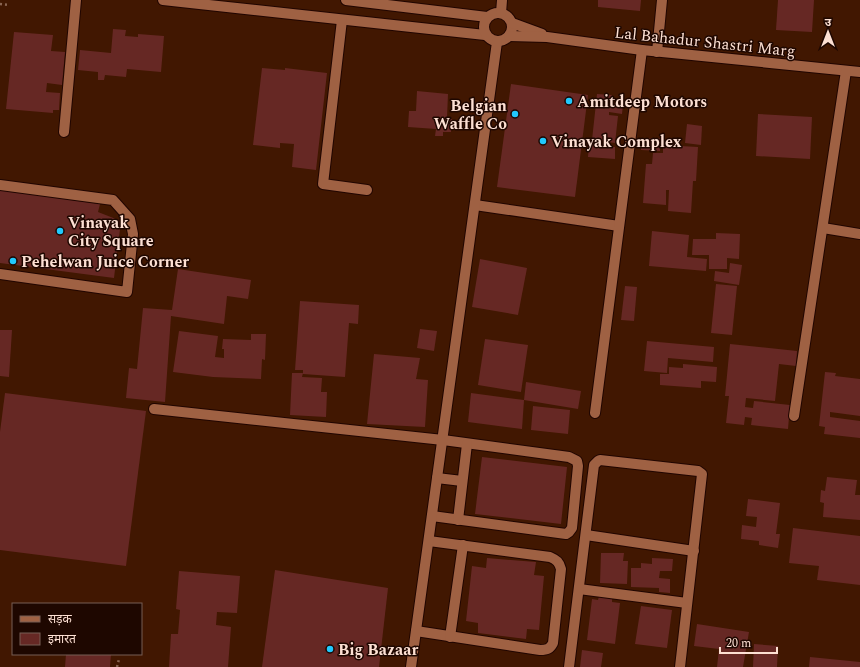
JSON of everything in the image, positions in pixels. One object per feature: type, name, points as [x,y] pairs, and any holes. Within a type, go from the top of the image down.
[{"type":"street","points":[[64,132],[76,0]]},
{"type":"street","points":[[163,0],[485,35],[497,42],[502,41],[509,36],[512,30],[512,23]]},
{"type":"street","points":[[346,0],[487,17]]},
{"type":"street","points":[[501,13],[502,0]]},
{"type":"street","points":[[657,52],[662,0]]},
{"type":"street","points":[[485,35],[483,26],[487,17],[491,14],[501,13],[505,15],[512,23],[547,37]]},
{"type":"street","points":[[342,20],[322,184],[368,190]]},
{"type":"street","points":[[509,36],[547,37]]},
{"type":"street","name":"Lal Bahadur Shastri Marg","points":[[547,37],[657,52],[860,72]]},
{"type":"street","points":[[411,667],[497,42]]},
{"type":"street","points":[[595,413],[642,50]]},
{"type":"street","points":[[794,416],[846,71]]},
{"type":"street","points":[[0,185],[113,200],[130,219],[133,234],[127,292],[0,274]]},
{"type":"street","points":[[475,205],[619,226]]},
{"type":"street","points":[[823,228],[860,234]]},
{"type":"street","points":[[154,409],[442,440],[569,457],[577,461],[578,466],[572,528],[569,532],[561,533],[432,516]]},
{"type":"street","points":[[458,520],[467,444]]},
{"type":"street","points":[[569,667],[594,465],[598,460],[698,471],[702,474],[680,667]]},
{"type":"street","points":[[437,478],[462,481]]},
{"type":"street","points":[[586,535],[694,551]]},
{"type":"street","points":[[416,631],[540,650],[546,650],[554,643],[561,569],[557,560],[550,557],[429,541]]},
{"type":"street","points":[[450,637],[463,545]]},
{"type":"street","points":[[579,589],[688,603]]},
{"type":"path","points":[[0,4],[9,5]]},
{"type":"path","points":[[117,667],[118,658]]},
{"type":"building","points":[[598,0],[641,0],[640,11],[598,7]]},
{"type":"building","points":[[778,0],[814,0],[812,32],[776,30]]},
{"type":"building","points":[[113,29],[126,30],[125,36],[138,37],[138,34],[164,36],[161,72],[127,69],[126,77],[105,75],[104,80],[98,80],[98,72],[78,70],[80,50],[111,53]]},
{"type":"building","points":[[14,32],[53,35],[51,51],[65,52],[62,85],[47,83],[46,92],[60,93],[59,110],[53,110],[53,113],[6,109]]},
{"type":"building","points":[[262,68],[285,70],[285,68],[327,73],[316,170],[292,167],[294,144],[280,143],[280,148],[253,145]]},
{"type":"building","name":"Vinayak Complex","points":[[511,84],[588,95],[575,197],[497,187]]},
{"type":"building","points":[[417,91],[448,94],[447,118],[452,119],[451,132],[443,132],[443,136],[435,136],[436,129],[408,127],[409,111],[416,111]]},
{"type":"building","points":[[597,94],[612,95],[611,103],[623,104],[622,114],[609,112],[609,115],[618,116],[615,143],[592,140]]},
{"type":"building","points":[[758,114],[812,117],[810,159],[756,156]]},
{"type":"building","points":[[687,124],[702,126],[701,145],[685,143]]},
{"type":"building","points":[[641,138],[661,138],[660,151],[641,150]]},
{"type":"building","points":[[589,145],[615,147],[615,159],[588,157]]},
{"type":"building","points":[[663,145],[698,147],[696,181],[693,181],[691,213],[668,211],[669,190],[666,190],[666,205],[643,203],[646,164],[652,164],[653,153],[663,153]]},
{"type":"building","name":"Vinayak City Square","points":[[0,190],[100,204],[98,212],[121,221],[114,278],[0,263]]},
{"type":"building","points":[[652,231],[689,235],[687,257],[707,259],[706,271],[649,266]]},
{"type":"building","points":[[716,233],[740,234],[739,259],[727,258],[727,269],[709,269],[709,255],[692,255],[693,239],[716,239]]},
{"type":"building","points":[[480,259],[527,268],[518,315],[472,307]]},
{"type":"building","points":[[730,263],[742,265],[739,285],[714,281],[715,271],[729,273]]},
{"type":"building","points":[[178,269],[251,280],[248,299],[227,296],[224,324],[171,316],[165,402],[126,398],[129,368],[137,369],[143,308],[172,310]]},
{"type":"building","points":[[716,284],[737,286],[732,335],[711,333]]},
{"type":"building","points":[[625,286],[637,287],[634,321],[621,320]]},
{"type":"building","points":[[300,301],[359,305],[358,324],[349,323],[345,377],[303,374],[303,370],[295,370]]},
{"type":"building","points":[[420,329],[437,331],[434,351],[417,348]]},
{"type":"building","points":[[0,330],[12,330],[9,377],[0,376]]},
{"type":"building","points":[[179,331],[218,336],[215,357],[224,358],[224,349],[222,349],[223,339],[251,340],[251,334],[266,334],[265,360],[262,359],[261,379],[213,377],[173,372]]},
{"type":"building","points":[[485,339],[528,345],[521,392],[478,385]]},
{"type":"building","points":[[647,341],[714,347],[713,362],[668,358],[667,373],[644,371]]},
{"type":"building","points":[[730,344],[797,351],[796,366],[779,364],[775,401],[746,398],[745,407],[753,408],[754,401],[790,405],[788,429],[751,425],[752,418],[745,417],[744,425],[726,423],[729,396],[725,396]]},
{"type":"building","points":[[374,354],[420,358],[416,379],[428,380],[425,427],[367,424]]},
{"type":"building","points":[[683,364],[717,367],[716,382],[701,381],[701,388],[660,385],[660,374],[669,374],[669,367],[683,368]]},
{"type":"building","points":[[825,372],[836,373],[835,376],[860,379],[860,416],[830,412],[830,417],[860,421],[860,438],[824,434],[825,427],[819,426]]},
{"type":"building","points":[[292,373],[303,373],[302,377],[322,378],[321,392],[327,392],[326,417],[290,415]]},
{"type":"building","points":[[526,382],[581,391],[578,409],[524,400]]},
{"type":"building","points":[[5,393],[146,411],[126,566],[0,550],[0,432]]},
{"type":"building","points":[[471,393],[524,400],[522,429],[468,422]]},
{"type":"building","points":[[533,406],[570,410],[568,434],[531,430]]},
{"type":"building","points":[[482,457],[567,467],[561,524],[475,514]]},
{"type":"building","points":[[827,477],[857,480],[855,495],[860,495],[860,520],[823,517],[824,503],[820,502],[821,490],[825,491]]},
{"type":"building","points":[[748,499],[780,503],[776,534],[780,534],[778,548],[759,545],[759,541],[741,539],[742,525],[756,527],[757,517],[746,516]]},
{"type":"building","points":[[793,528],[860,536],[860,585],[817,580],[819,566],[789,563]]},
{"type":"building","points":[[601,553],[624,553],[623,561],[628,561],[627,584],[600,583]]},
{"type":"building","points":[[487,558],[536,562],[534,575],[544,576],[539,630],[527,629],[526,639],[478,633],[478,623],[466,621],[472,566],[486,568]]},
{"type":"building","points":[[652,558],[673,559],[672,571],[660,571],[659,578],[670,579],[670,593],[659,592],[659,588],[631,587],[631,568],[641,568],[641,563],[652,564]]},
{"type":"building","points":[[275,570],[388,588],[379,667],[262,667]]},
{"type":"building","points":[[179,571],[240,576],[237,613],[217,612],[216,625],[231,627],[228,667],[169,667],[171,634],[178,634],[180,610],[176,609]]},
{"type":"building","points":[[599,596],[612,597],[612,602],[620,603],[615,644],[587,640],[592,599],[598,600]]},
{"type":"building","points":[[641,606],[672,610],[667,648],[635,644]]},
{"type":"building","points":[[697,624],[749,632],[743,667],[717,667],[719,649],[694,646]]},
{"type":"building","points":[[754,644],[778,646],[777,667],[753,667]]},
{"type":"building","points":[[582,650],[603,653],[601,667],[580,667]]},
{"type":"building","points":[[66,655],[111,655],[110,667],[65,667]]},
{"type":"building","points":[[810,657],[860,662],[860,667],[809,667]]},
{"type":"place","name":"Amitdeep Motors","points":[[569,101]]},
{"type":"place","name":"Belgian Waffle Co","points":[[515,114]]},
{"type":"place","name":"Vinayak Complex","points":[[543,141]]},
{"type":"place","name":"Vinayak City Square","points":[[60,231]]},
{"type":"place","name":"Pehelwan Juice Corner","points":[[13,261]]},
{"type":"place","name":"Big Bazaar","points":[[330,649]]}]
